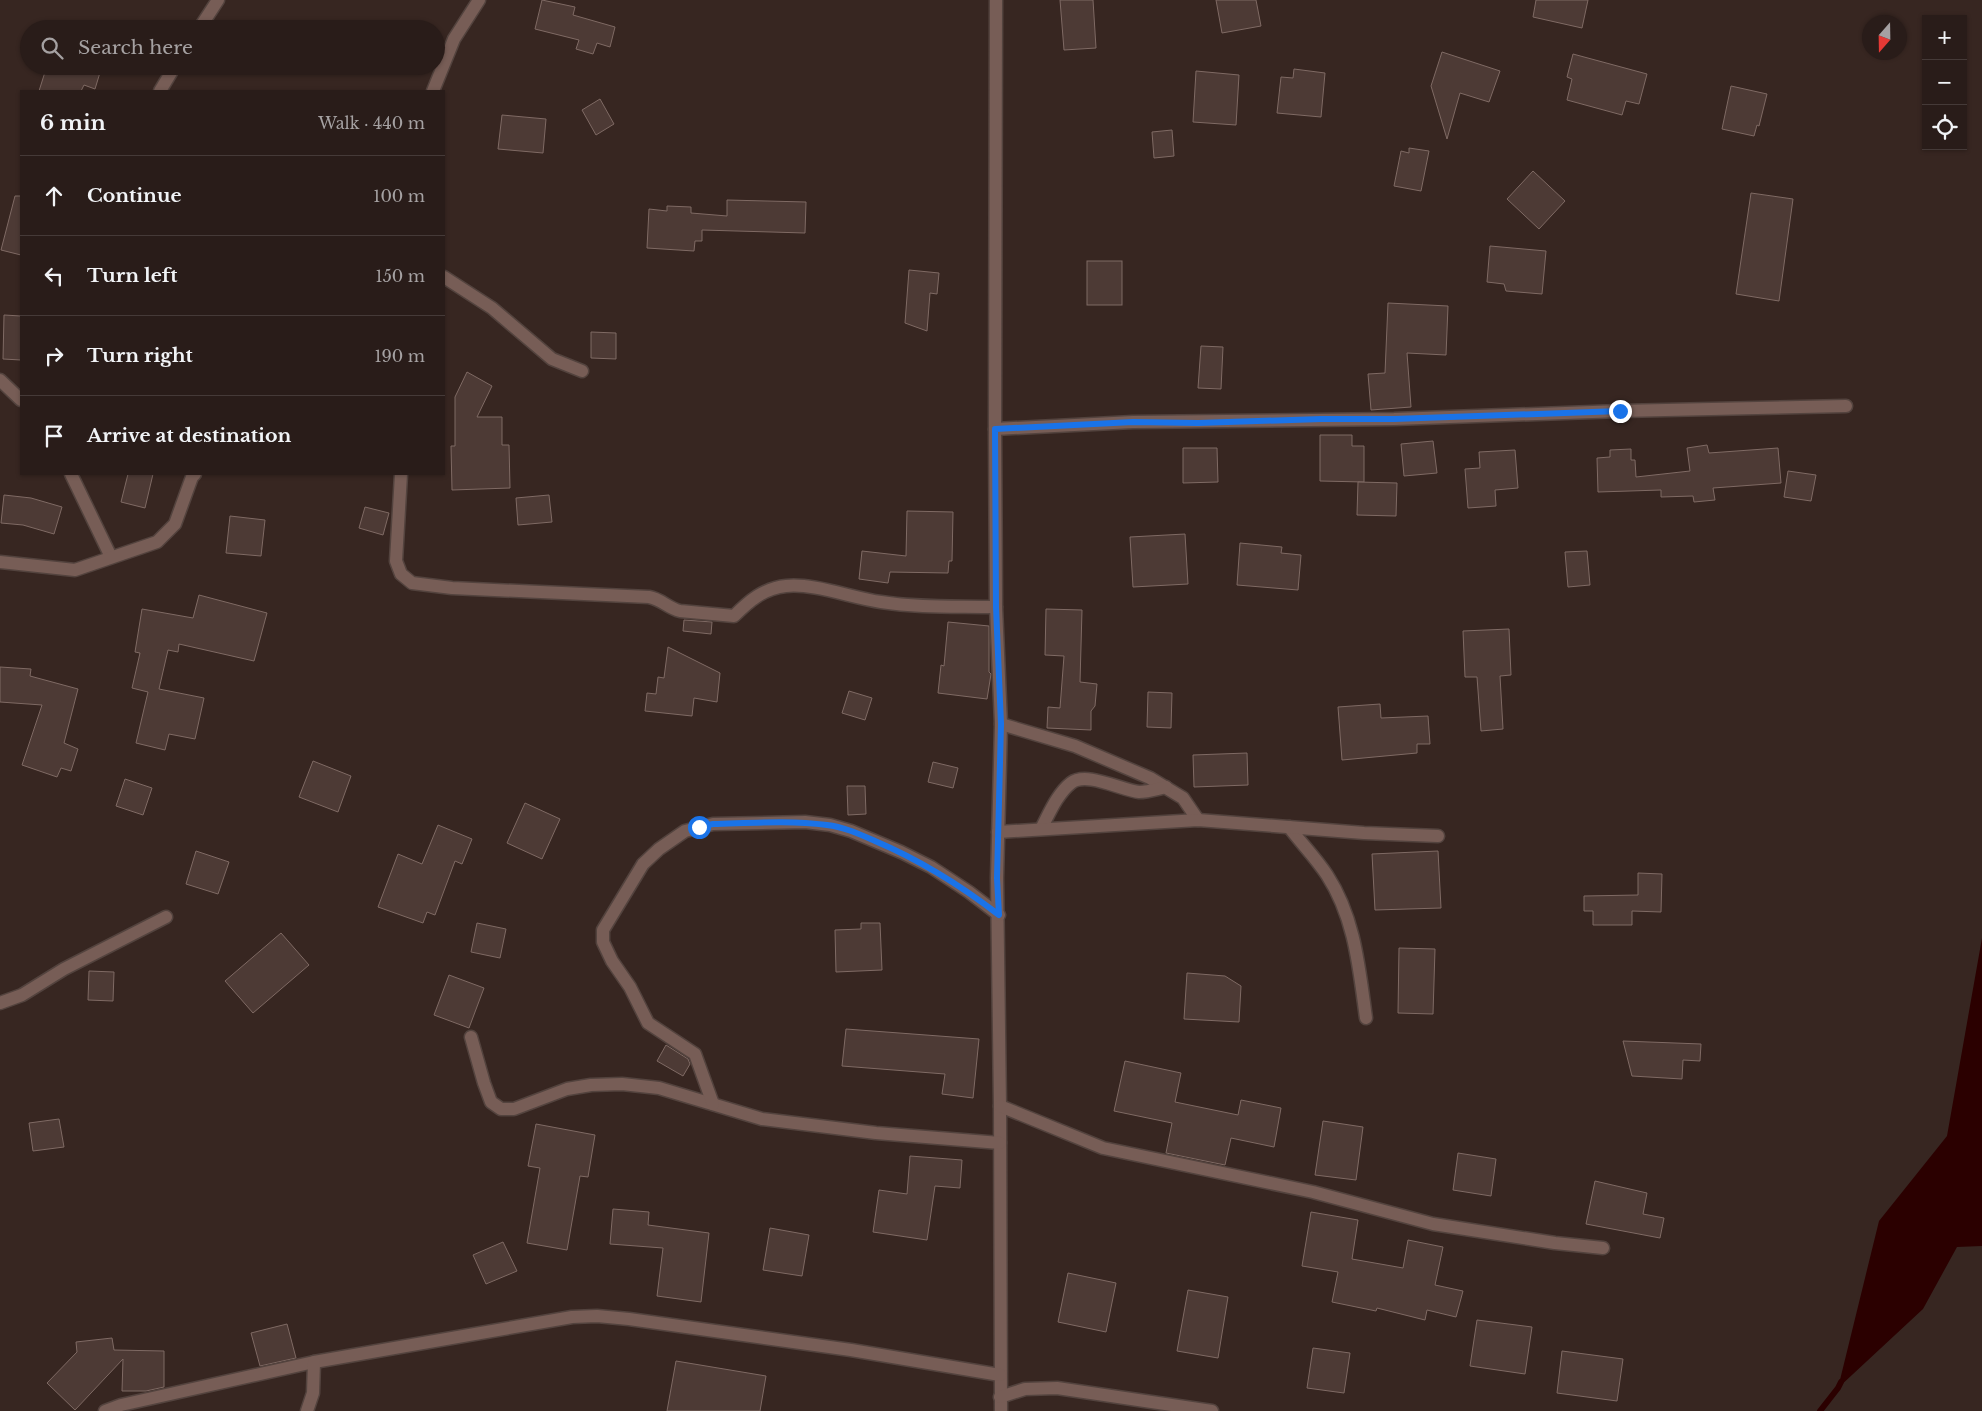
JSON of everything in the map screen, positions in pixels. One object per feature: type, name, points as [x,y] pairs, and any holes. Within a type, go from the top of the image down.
[{"type":"street","points":[[205,20],[218,0]]},
{"type":"street","points":[[445,61],[454,39],[480,0]]},
{"type":"street","points":[[996,0],[995,429],[996,607],[1001,724],[997,878],[999,915],[1001,1411]]},
{"type":"street","points":[[161,90],[170,75]]},
{"type":"street","points":[[433,90],[439,75]]},
{"type":"street","points":[[445,278],[492,308],[552,360],[582,371]]},
{"type":"street","points":[[0,380],[20,399]]},
{"type":"street","points":[[995,429],[1133,422],[1198,423],[1394,419],[1846,406]]},
{"type":"street","points":[[71,475],[111,557]]},
{"type":"street","points":[[0,562],[75,570],[157,542],[175,524],[194,475]]},
{"type":"street","points":[[401,475],[396,561],[401,574],[412,583],[452,588],[649,597],[658,599],[673,610],[734,616],[753,597],[769,590],[786,586],[811,587],[857,598],[897,604],[996,607]]},
{"type":"street","points":[[1001,724],[1075,746],[1119,764],[1166,787],[1183,798],[1198,820]]},
{"type":"street","points":[[1041,829],[1058,797],[1075,780],[1095,780],[1141,792],[1166,787]]},
{"type":"street","points":[[998,832],[1198,820],[1364,833],[1438,836]]},
{"type":"street","points":[[713,1104],[695,1054],[648,1022],[630,986],[612,961],[604,942],[602,930],[642,864],[659,849],[685,831],[713,824],[778,822],[830,825],[851,831],[931,867],[999,915]]},
{"type":"street","points":[[1289,827],[1327,876],[1347,914],[1356,944],[1366,1018]]},
{"type":"street","points":[[0,1002],[22,995],[64,970],[166,917]]},
{"type":"street","points":[[471,1037],[486,1090],[492,1102],[501,1109],[514,1110],[567,1089],[591,1085],[622,1084],[659,1088],[762,1118],[819,1127],[947,1140],[1000,1143]]},
{"type":"street","points":[[1000,1106],[1084,1141],[1114,1150],[1313,1192],[1432,1224],[1555,1243],[1603,1248]]},
{"type":"street","points":[[105,1411],[314,1362],[572,1317],[597,1316],[851,1350],[1000,1375]]},
{"type":"street","points":[[307,1411],[313,1392],[314,1362]]},
{"type":"street","points":[[1000,1397],[1025,1389],[1057,1388],[1212,1411]]},
{"type":"shaded area","points":[[1982,938],[1982,1246],[1957,1247],[1923,1309],[1838,1388],[1879,1221],[1947,1136]]},
{"type":"building","points":[[542,0],[575,7],[573,15],[615,27],[610,47],[597,43],[593,54],[576,49],[579,40],[535,29]]},
{"type":"building","points":[[1060,0],[1093,0],[1096,48],[1064,50]]},
{"type":"building","points":[[1216,0],[1256,0],[1261,26],[1222,33]]},
{"type":"building","points":[[1536,0],[1588,0],[1582,28],[1533,17]]},
{"type":"building","points":[[1442,52],[1500,71],[1489,102],[1460,93],[1447,139],[1431,86]]},
{"type":"building","points":[[1573,54],[1647,74],[1639,104],[1626,101],[1622,115],[1567,100],[1572,79],[1567,77]]},
{"type":"building","points":[[1294,69],[1325,73],[1321,117],[1277,113],[1281,77],[1293,78]]},
{"type":"building","points":[[1196,71],[1239,75],[1236,125],[1193,122]]},
{"type":"building","points":[[44,75],[99,75],[95,89],[84,85],[82,90],[39,90]]},
{"type":"building","points":[[1731,86],[1767,94],[1759,126],[1757,125],[1754,136],[1722,129]]},
{"type":"building","points":[[600,99],[614,124],[596,135],[582,110]]},
{"type":"building","points":[[502,115],[546,119],[543,153],[498,149]]},
{"type":"building","points":[[1172,130],[1174,156],[1154,158],[1152,132]]},
{"type":"building","points":[[1409,148],[1429,151],[1421,191],[1394,186],[1401,151],[1409,153]]},
{"type":"building","points":[[1533,171],[1565,201],[1539,229],[1507,199]]},
{"type":"building","points":[[1751,193],[1793,199],[1779,301],[1736,294]]},
{"type":"building","points":[[15,196],[20,196],[20,255],[1,250]]},
{"type":"building","points":[[727,200],[806,202],[805,233],[702,230],[702,241],[695,241],[694,251],[647,248],[649,209],[667,211],[667,206],[691,207],[691,213],[727,216]]},
{"type":"building","points":[[1490,246],[1546,251],[1542,294],[1506,291],[1504,284],[1487,282]]},
{"type":"building","points":[[1087,261],[1122,261],[1122,305],[1087,305]]},
{"type":"building","points":[[909,270],[939,273],[937,294],[930,293],[927,331],[905,323]]},
{"type":"building","points":[[1388,303],[1448,306],[1446,355],[1407,353],[1411,407],[1371,410],[1368,374],[1385,373]]},
{"type":"building","points":[[4,315],[20,316],[20,360],[3,359]]},
{"type":"building","points":[[591,332],[616,333],[616,359],[591,358]]},
{"type":"building","points":[[1201,346],[1223,347],[1221,389],[1198,388]]},
{"type":"building","points":[[467,372],[492,386],[477,417],[502,417],[502,445],[509,445],[510,488],[452,490],[451,446],[455,446],[455,397]]},
{"type":"building","points":[[1320,435],[1352,435],[1352,446],[1364,446],[1364,482],[1320,481]]},
{"type":"building","points":[[1433,441],[1437,473],[1404,476],[1401,444]]},
{"type":"building","points":[[1707,445],[1709,453],[1778,448],[1781,483],[1713,488],[1715,500],[1694,502],[1693,496],[1661,497],[1661,490],[1598,492],[1597,458],[1610,457],[1610,450],[1631,449],[1631,460],[1635,460],[1636,477],[1690,471],[1687,448]]},
{"type":"building","points":[[1183,448],[1217,448],[1218,482],[1183,483]]},
{"type":"building","points":[[1515,450],[1518,488],[1495,490],[1496,506],[1468,508],[1465,469],[1480,468],[1479,452]]},
{"type":"building","points":[[1788,471],[1816,475],[1811,501],[1784,497]]},
{"type":"building","points":[[128,475],[153,475],[145,508],[121,502]]},
{"type":"building","points":[[1358,482],[1397,483],[1396,516],[1357,515]]},
{"type":"building","points":[[4,495],[31,498],[62,507],[54,534],[23,525],[1,523]]},
{"type":"building","points":[[549,495],[552,522],[518,525],[516,498]]},
{"type":"building","points":[[365,507],[389,513],[383,535],[359,528]]},
{"type":"building","points":[[907,511],[953,512],[952,561],[949,561],[948,573],[890,572],[888,583],[859,579],[862,551],[906,556]]},
{"type":"building","points":[[230,516],[265,520],[261,556],[226,553]]},
{"type":"building","points":[[1185,534],[1188,584],[1133,587],[1130,537]]},
{"type":"building","points":[[1240,543],[1282,547],[1281,553],[1301,555],[1298,590],[1237,585]]},
{"type":"building","points":[[1587,551],[1590,585],[1568,587],[1565,552]]},
{"type":"building","points":[[199,595],[267,613],[254,661],[179,644],[178,652],[168,650],[159,689],[204,698],[195,739],[169,734],[165,750],[136,743],[148,692],[132,688],[140,653],[135,652],[142,609],[193,618]]},
{"type":"building","points":[[1046,609],[1082,610],[1080,682],[1097,684],[1095,706],[1091,711],[1091,730],[1047,728],[1048,707],[1060,708],[1064,656],[1045,655]]},
{"type":"building","points":[[684,620],[712,622],[711,634],[683,631]]},
{"type":"building","points":[[948,622],[989,626],[989,672],[991,674],[987,699],[938,693],[941,665],[944,666]]},
{"type":"building","points":[[1509,629],[1511,675],[1500,676],[1503,729],[1481,731],[1477,677],[1465,677],[1463,631]]},
{"type":"building","points":[[668,647],[720,673],[717,702],[694,698],[692,716],[645,711],[647,693],[656,694],[658,677],[664,678]]},
{"type":"building","points":[[0,667],[31,669],[30,676],[78,689],[64,743],[78,749],[71,771],[61,768],[57,777],[22,765],[42,705],[0,702]]},
{"type":"building","points":[[849,691],[872,698],[865,720],[842,713]]},
{"type":"building","points":[[1148,692],[1172,693],[1171,728],[1147,727]]},
{"type":"building","points":[[1380,704],[1381,718],[1428,716],[1430,744],[1417,744],[1417,753],[1342,760],[1338,707]]},
{"type":"building","points":[[1247,753],[1248,785],[1194,787],[1193,755]]},
{"type":"building","points":[[313,761],[351,776],[338,812],[299,797]]},
{"type":"building","points":[[933,762],[958,768],[953,788],[928,782]]},
{"type":"building","points":[[125,779],[152,788],[143,815],[116,806]]},
{"type":"building","points":[[847,786],[865,786],[866,814],[848,815]]},
{"type":"building","points":[[525,803],[560,819],[542,859],[507,843]]},
{"type":"building","points":[[438,825],[472,839],[462,864],[455,861],[435,915],[427,912],[423,923],[378,907],[398,854],[422,864]]},
{"type":"building","points":[[196,851],[229,862],[218,894],[186,884]]},
{"type":"building","points":[[1438,851],[1441,908],[1375,910],[1372,854]]},
{"type":"building","points":[[1638,873],[1662,874],[1661,912],[1632,911],[1632,925],[1593,925],[1593,911],[1584,911],[1584,896],[1638,895]]},
{"type":"building","points":[[477,923],[506,929],[500,958],[471,952]]},
{"type":"building","points":[[861,923],[880,923],[882,970],[836,972],[835,930],[861,929]]},
{"type":"building","points":[[281,933],[309,965],[253,1013],[225,981]]},
{"type":"building","points":[[1399,948],[1435,949],[1433,1014],[1398,1013]]},
{"type":"building","points":[[89,971],[114,972],[113,1001],[88,1000]]},
{"type":"building","points":[[1187,973],[1225,976],[1241,986],[1239,1022],[1184,1019]]},
{"type":"building","points":[[449,975],[484,988],[469,1028],[434,1015]]},
{"type":"building","points":[[846,1029],[979,1039],[973,1098],[942,1094],[945,1074],[842,1066]]},
{"type":"building","points":[[1623,1041],[1701,1044],[1700,1061],[1683,1060],[1682,1079],[1632,1076]]},
{"type":"building","points":[[666,1045],[688,1059],[690,1064],[683,1076],[657,1061]]},
{"type":"building","points":[[1125,1061],[1181,1073],[1175,1102],[1238,1115],[1241,1100],[1281,1108],[1274,1147],[1231,1138],[1225,1165],[1166,1153],[1172,1123],[1114,1111]]},
{"type":"building","points":[[59,1119],[64,1147],[33,1151],[29,1123]]},
{"type":"building","points":[[1323,1121],[1363,1127],[1356,1180],[1315,1175]]},
{"type":"building","points":[[536,1124],[595,1135],[588,1177],[580,1176],[567,1250],[527,1243],[540,1168],[528,1166]]},
{"type":"building","points":[[1458,1153],[1496,1159],[1491,1196],[1453,1190]]},
{"type":"building","points":[[910,1156],[962,1160],[960,1188],[935,1186],[927,1240],[873,1232],[879,1190],[907,1194]]},
{"type":"building","points":[[1595,1181],[1647,1193],[1643,1214],[1664,1218],[1660,1238],[1586,1224]]},
{"type":"building","points":[[613,1209],[649,1212],[648,1225],[709,1233],[701,1302],[657,1296],[663,1248],[610,1244]]},
{"type":"building","points":[[1311,1212],[1358,1220],[1352,1259],[1403,1268],[1408,1240],[1443,1247],[1435,1285],[1463,1291],[1456,1317],[1427,1310],[1425,1320],[1377,1308],[1376,1311],[1332,1302],[1338,1272],[1302,1266]]},
{"type":"building","points":[[770,1228],[809,1235],[802,1276],[763,1270]]},
{"type":"building","points":[[503,1242],[517,1271],[486,1284],[473,1255]]},
{"type":"building","points":[[1068,1273],[1116,1283],[1106,1332],[1058,1322]]},
{"type":"building","points":[[1188,1290],[1228,1297],[1218,1358],[1177,1351]]},
{"type":"building","points":[[1477,1320],[1532,1327],[1525,1374],[1470,1366]]},
{"type":"building","points":[[287,1324],[296,1358],[260,1366],[251,1333]]},
{"type":"building","points":[[112,1338],[114,1350],[164,1351],[164,1387],[146,1391],[122,1391],[123,1359],[75,1410],[47,1383],[77,1352],[76,1342]]},
{"type":"building","points":[[1313,1348],[1350,1353],[1344,1393],[1307,1388]]},
{"type":"building","points":[[1562,1351],[1623,1359],[1617,1401],[1557,1393]]},
{"type":"building","points":[[676,1361],[766,1376],[760,1411],[667,1411]]},
{"type":"waterway","points":[[1820,1411],[1841,1382]]},
{"type":"route","points":[[699,827],[713,824],[805,822],[830,825],[851,831],[931,867],[999,915],[997,878],[1001,724],[996,607],[995,429],[1133,422],[1198,423],[1394,419],[1620,411]]}]
